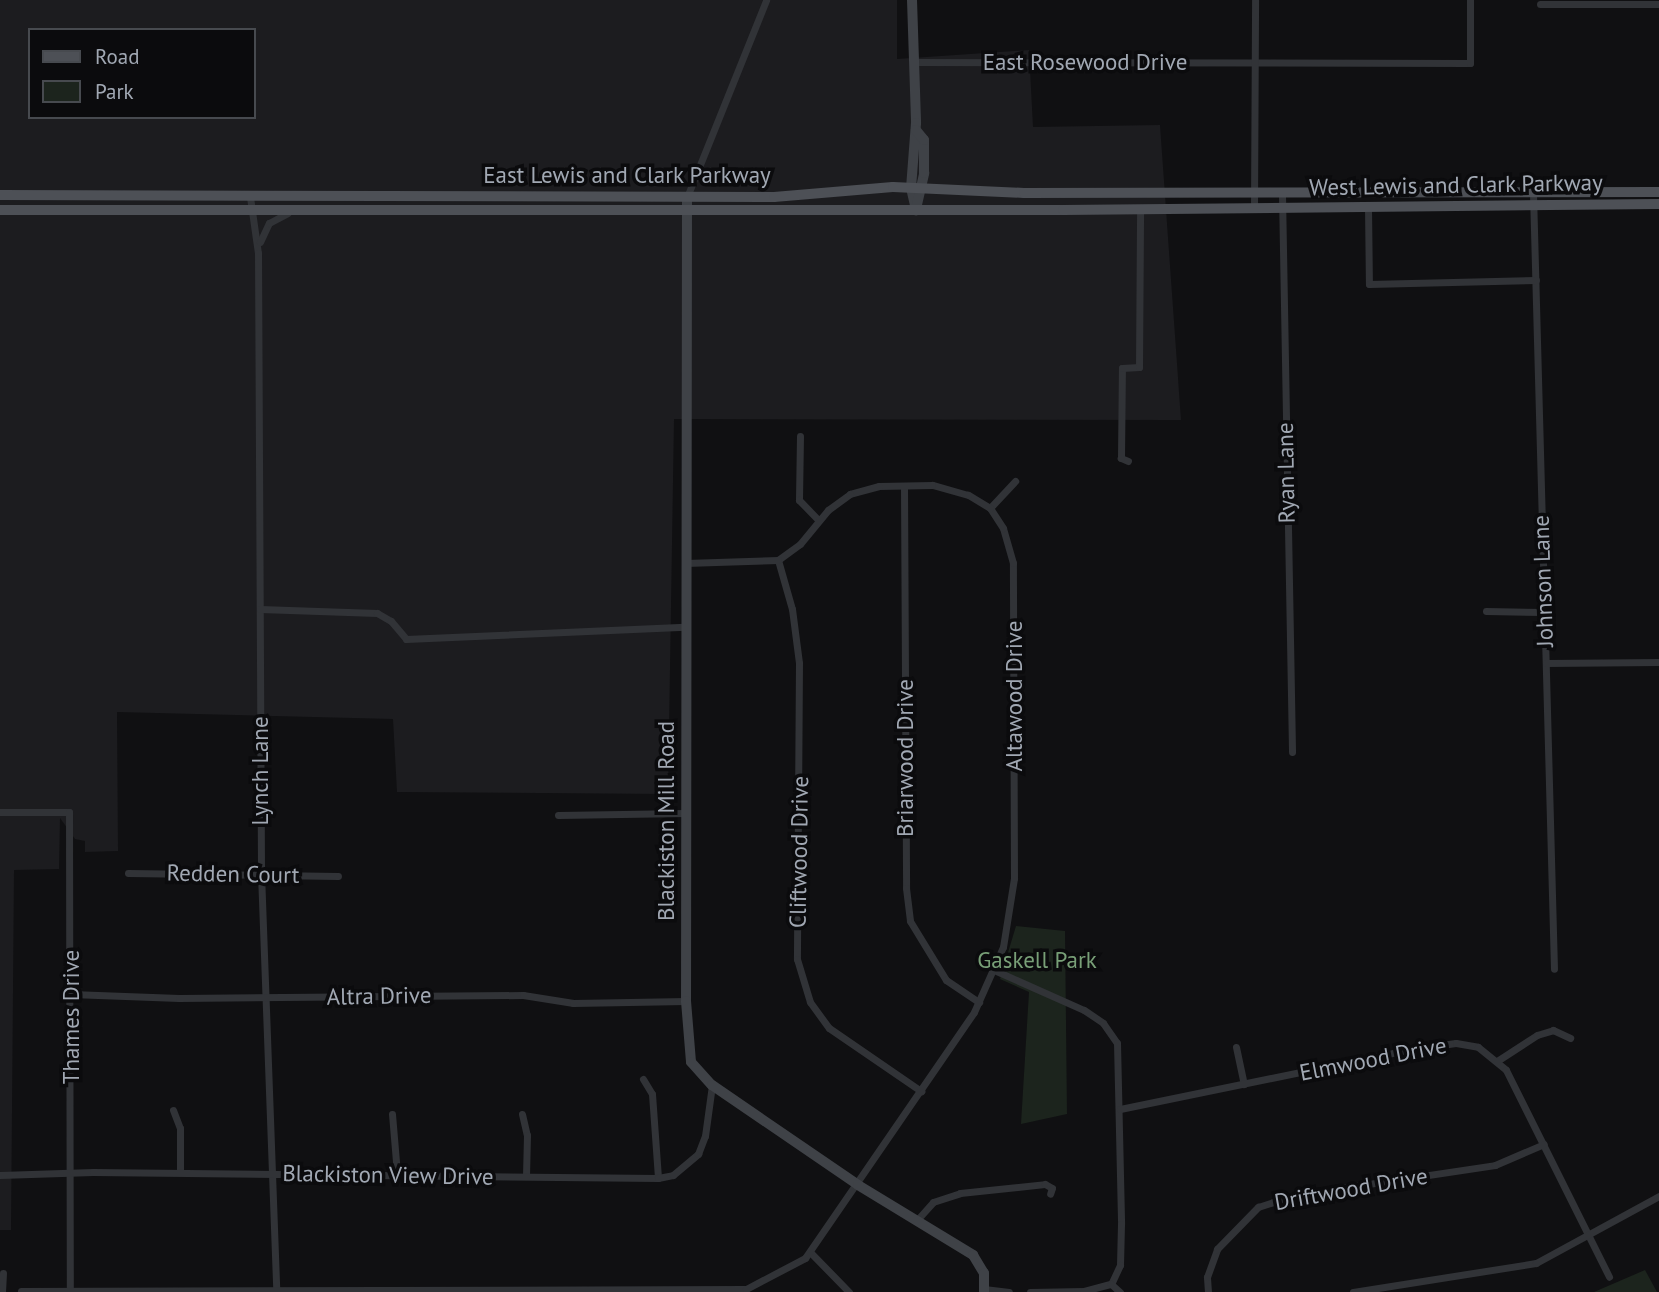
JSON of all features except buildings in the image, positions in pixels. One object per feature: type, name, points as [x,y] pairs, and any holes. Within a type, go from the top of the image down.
[{"type":"main road","points":[[912,0],[916,130],[924,141],[916,210]]},
{"type":"main road","name":"East Lewis and Clark Parkway","points":[[0,195],[687,197],[917,189],[1254,194]]},
{"type":"main road","name":"West Lewis and Clark Parkway","points":[[1254,194],[1659,192]]},
{"type":"main road","name":"Blackiston Mill Road","points":[[687,197],[686,1001],[691,1062],[712,1086],[858,1185],[973,1255],[984,1273],[984,1290]]},
{"type":"main road","name":"West Lewis and Clark Parkway","points":[[1254,208],[1659,204]]},
{"type":"main road","name":"East Lewis and Clark Parkway","points":[[0,211],[1254,208]]},
{"type":"street","points":[[687,197],[766,0]]},
{"type":"street","points":[[1254,208],[1255,0]]},
{"type":"street","name":"East Rosewood Drive","points":[[915,62],[1470,63],[1470,0]]},
{"type":"street","points":[[1540,4],[1659,4]]},
{"type":"street","name":"Johnson Lane","points":[[1533,193],[1553,969]]},
{"type":"street","name":"Ryan Lane","points":[[1282,194],[1292,752]]},
{"type":"street","name":"Lynch Lane","points":[[250,197],[258,253],[261,873],[275,1290]]},
{"type":"street","points":[[1368,207],[1369,284],[1536,279]]},
{"type":"street","points":[[1128,461],[1121,458],[1122,368],[1139,367],[1140,210]]},
{"type":"street","name":"Lynch Lane","points":[[258,253],[265,227],[291,212]]},
{"type":"street","points":[[800,436],[799,500],[818,520]]},
{"type":"street","points":[[685,563],[778,560],[800,544],[818,520],[850,494],[904,486],[942,486],[990,508],[1015,481]]},
{"type":"street","name":"Briarwood Drive","points":[[904,486],[906,888],[910,921],[946,980],[979,1002]]},
{"type":"street","name":"Altawood Drive","points":[[810,1252],[858,1185],[979,1002],[994,970],[1011,913],[1014,878],[1013,576],[1003,528],[990,508]]},
{"type":"street","name":"Cliftwood Drive","points":[[778,560],[792,609],[799,663],[797,959],[810,1002],[829,1028],[921,1091]]},
{"type":"street","points":[[260,609],[377,613],[391,621],[406,639],[685,627]]},
{"type":"street","points":[[1486,611],[1544,612]]},
{"type":"street","points":[[1546,663],[1659,662]]},
{"type":"street","name":"Thames Drive","points":[[0,812],[69,812],[70,1291]]},
{"type":"street","points":[[558,815],[686,813]]},
{"type":"street","name":"Redden Court","points":[[128,873],[338,876]]},
{"type":"street","points":[[994,970],[1068,1002],[1103,1023],[1117,1043],[1120,1109],[1119,1265],[1111,1284]]},
{"type":"street","name":"Altra Drive","points":[[71,994],[264,998],[523,995],[573,1003],[686,1001]]},
{"type":"street","points":[[1497,1060],[1537,1035],[1553,1030],[1570,1038]]},
{"type":"street","name":"Elmwood Drive","points":[[1120,1109],[1456,1043],[1478,1047],[1497,1060],[1518,1091],[1609,1277]]},
{"type":"street","points":[[1237,1046],[1244,1084]]},
{"type":"street","points":[[643,1079],[652,1094],[658,1178]]},
{"type":"street","name":"Blackiston View Drive","points":[[0,1175],[180,1172],[658,1178],[684,1168],[698,1154],[705,1136],[712,1086]]},
{"type":"street","points":[[173,1110],[180,1128],[180,1172]]},
{"type":"street","points":[[392,1114],[397,1174]]},
{"type":"street","points":[[522,1114],[527,1135],[526,1176]]},
{"type":"street","name":"Driftwood Drive","points":[[1208,1292],[1207,1278],[1217,1249],[1258,1207],[1295,1195],[1495,1165],[1544,1144]]},
{"type":"street","points":[[917,1220],[933,1202],[960,1193],[1045,1184],[1052,1188],[1050,1194]]},
{"type":"street","points":[[1353,1292],[1536,1263],[1659,1196]]},
{"type":"street","points":[[21,1290],[622,1292],[746,1289],[761,1283],[810,1252],[849,1292]]},
{"type":"street","points":[[2,1292],[3,1273]]},
{"type":"street","points":[[761,1283],[764,1292]]},
{"type":"street","points":[[1030,1292],[1084,1291],[1111,1284]]},
{"type":"street","points":[[1111,1284],[1120,1292]]},
{"type":"street","points":[[984,1290],[1009,1292]]},
{"type":"shaded area","points":[[0,0],[897,0],[897,59],[1029,50],[1033,127],[1160,125],[1181,420],[674,419],[668,794],[397,792],[393,719],[117,712],[118,851],[85,852],[85,841],[75,839],[60,818],[59,869],[14,870],[11,1230],[0,1230]]},
{"type":"green space","name":"Gaskell Park","points":[[1016,926],[1065,931],[1067,1114],[1021,1124],[1029,992],[1000,979]]},
{"type":"green space","points":[[1645,1270],[1657,1292],[1594,1292]]}]
